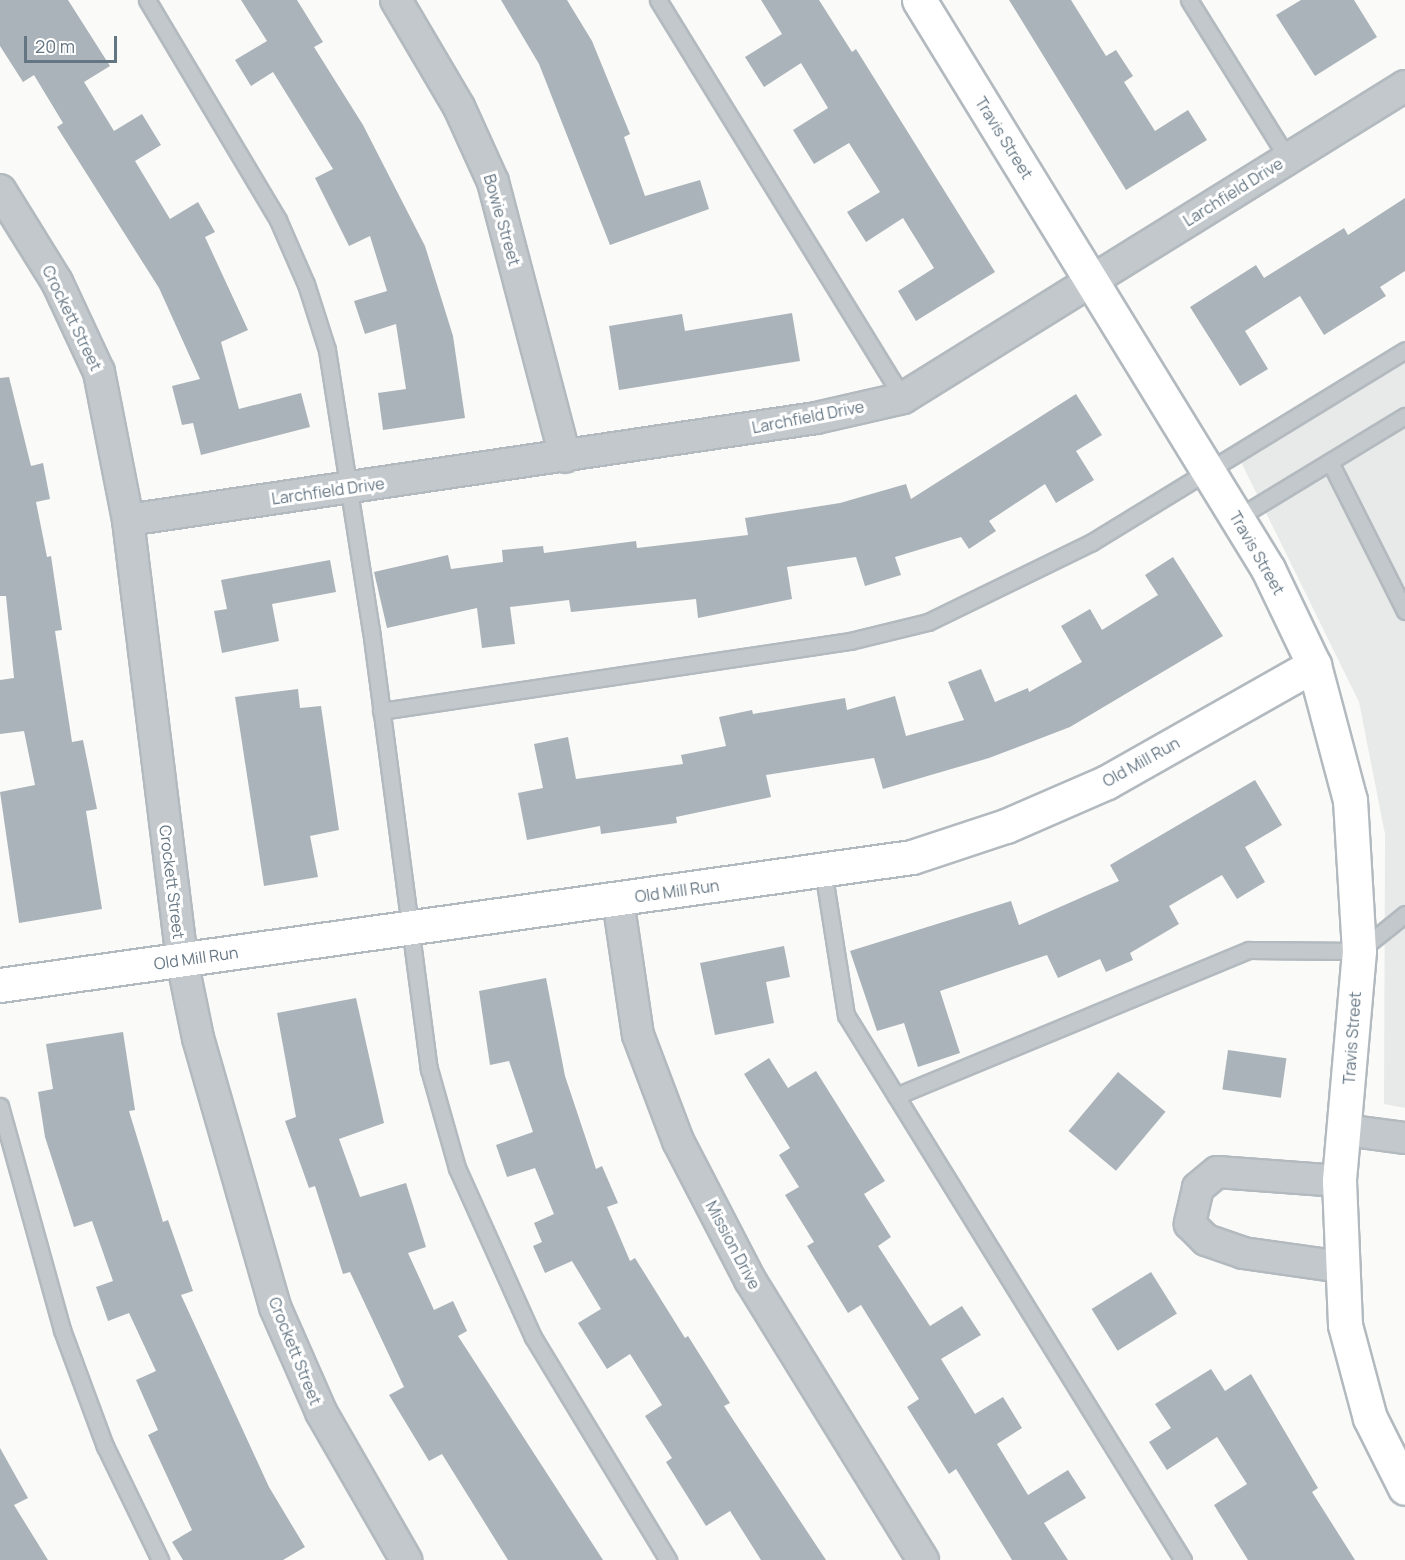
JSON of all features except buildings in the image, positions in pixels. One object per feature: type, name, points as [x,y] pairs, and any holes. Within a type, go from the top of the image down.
[{"type":"street","name":"Bowie Street","points":[[396,0],[459,107],[493,182],[565,457]]},
{"type":"street","name":"Travis Street","points":[[919,0],[1237,518],[1290,610],[1314,665],[1350,800],[1359,951],[1339,1181],[1345,1324],[1370,1418],[1405,1488]]},
{"type":"street","name":"Larchfield Drive","points":[[128,520],[816,418],[903,398],[1405,86]]},
{"type":"street","name":"Crockett Street","points":[[0,190],[57,282],[99,372],[128,520],[182,960],[198,1038],[275,1307],[321,1412],[406,1560]]},
{"type":"street","name":"Old Mill Run","points":[[0,985],[618,900],[912,856],[1006,826],[1107,782],[1314,665]]},
{"type":"street","name":"Mission Drive","points":[[618,900],[638,1035],[678,1141],[750,1280],[923,1560]]},
{"type":"street","points":[[1345,1130],[1405,1138]]},
{"type":"street","points":[[1339,1181],[1217,1172],[1198,1188],[1190,1224],[1206,1240],[1243,1253],[1341,1267]]},
{"type":"lane","points":[[147,0],[278,220],[306,284],[327,350],[381,711],[429,1069],[470,1201],[533,1336],[668,1560]]},
{"type":"lane","points":[[658,0],[903,398]]},
{"type":"lane","points":[[1189,0],[1288,159]]},
{"type":"lane","points":[[381,711],[839,643],[928,622],[1092,542],[1405,350]]},
{"type":"lane","points":[[1237,518],[1405,416]]},
{"type":"lane","points":[[1330,462],[1405,611]]},
{"type":"lane","points":[[823,870],[846,1015],[1184,1560]]},
{"type":"lane","points":[[896,1096],[1249,950],[1359,951],[1405,914]]},
{"type":"lane","points":[[0,1106],[62,1330],[105,1446],[160,1560]]},
{"type":"shaded area","points":[[1405,361],[1405,1108],[1384,1104],[1385,834],[1359,702],[1241,462]]}]
